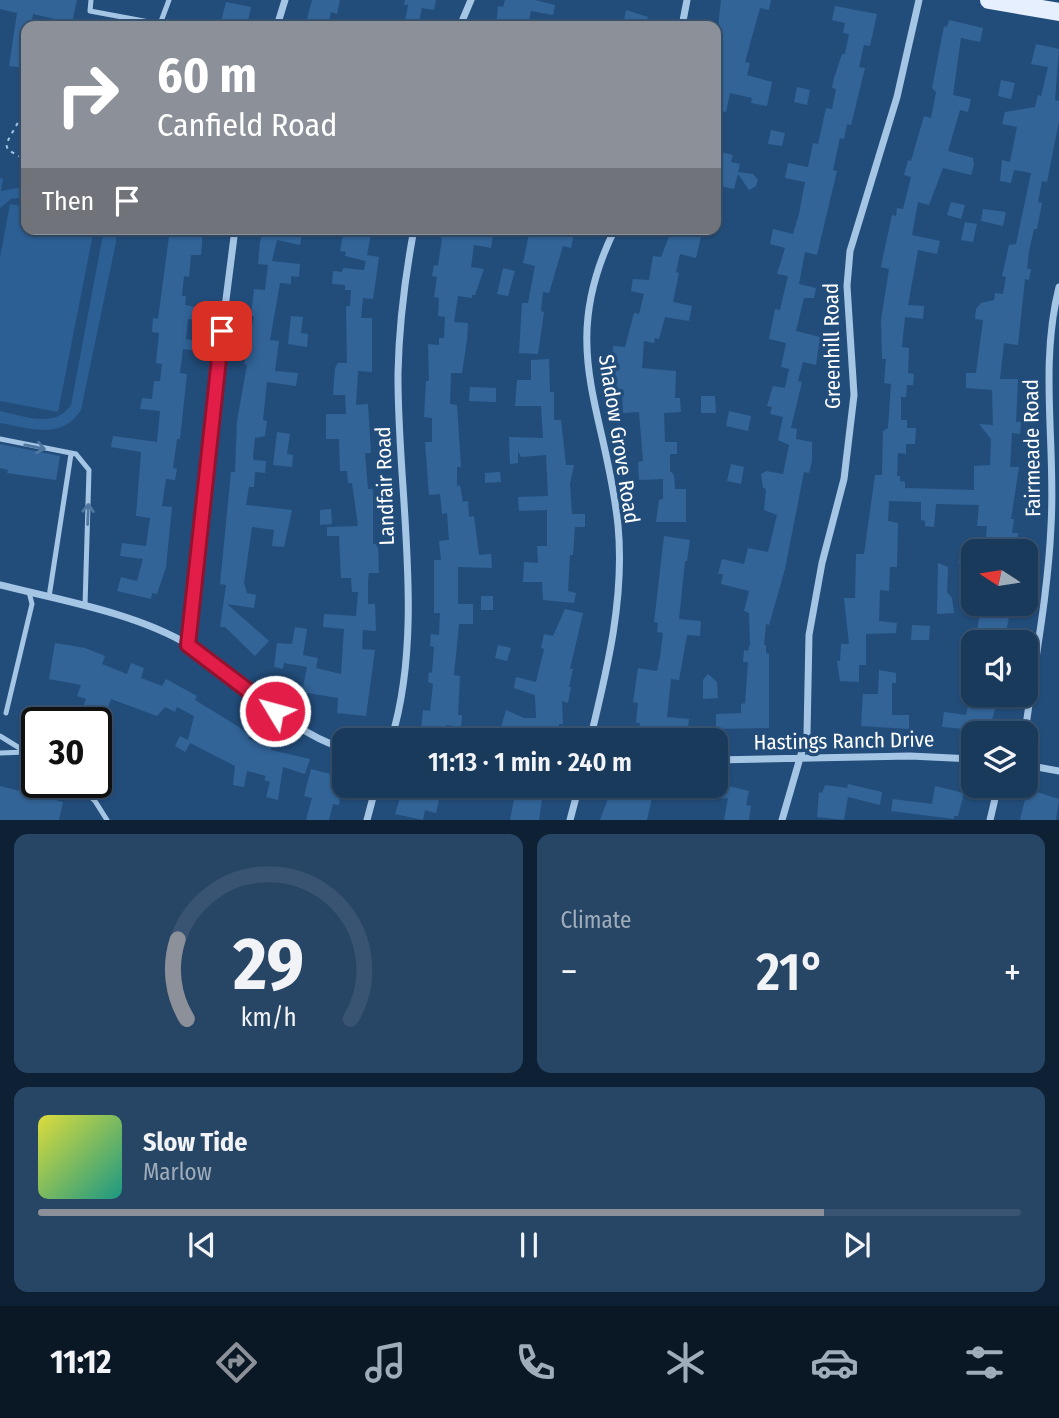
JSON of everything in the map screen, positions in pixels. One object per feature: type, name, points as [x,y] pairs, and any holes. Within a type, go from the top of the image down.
[{"type":"main road","points":[[989,0],[1059,12]]},
{"type":"street","points":[[279,21],[285,0]]},
{"type":"street","points":[[462,21],[471,0]]},
{"type":"street","points":[[683,21],[687,0]]},
{"type":"street","name":"Greenhill Road","points":[[782,820],[807,734],[809,635],[822,563],[844,480],[855,395],[847,286],[850,251],[897,97],[919,0]]},
{"type":"street","points":[[188,645],[209,433],[234,235]]},
{"type":"street","name":"Landfair Road","points":[[393,728],[405,655],[407,569],[398,374],[402,294],[413,235]]},
{"type":"street","name":"Shadow Grove Road","points":[[593,728],[614,637],[618,525],[586,370],[587,312],[597,264],[612,235]]},
{"type":"street","name":"Fairmeade Road","points":[[1027,721],[1051,526],[1047,372],[1053,309],[1059,287]]},
{"type":"street","points":[[0,585],[106,610],[188,645],[275,711],[332,742]]},
{"type":"street","name":"Hastings Ranch Drive","points":[[728,760],[910,756],[961,758]]},
{"type":"street","points":[[1038,767],[1059,771]]},
{"type":"street","points":[[367,820],[373,798]]},
{"type":"street","points":[[570,820],[576,798]]},
{"type":"street","points":[[990,820],[995,798]]},
{"type":"lane","points":[[91,0],[90,11],[143,21]]},
{"type":"lane","points":[[163,21],[169,0]]},
{"type":"lane","points":[[0,439],[76,454],[89,470],[85,606]]},
{"type":"lane","points":[[49,597],[71,454]]},
{"type":"lane","points":[[6,713],[32,604],[29,592]]},
{"type":"lane","points":[[0,736],[21,749]]},
{"type":"lane","points":[[0,752],[21,752]]},
{"type":"lane","points":[[92,798],[107,820]]},
{"type":"path","points":[[21,117],[6,144],[8,150],[21,157]]},
{"type":"shaded area","points":[[0,178],[3,179],[1,191],[21,187],[21,198],[11,199],[0,208]]},
{"type":"shaded area","points":[[10,204],[21,206],[21,235],[93,235],[58,412],[0,401],[0,258]]},
{"type":"shaded area","points":[[103,235],[116,235],[81,410],[73,420],[54,429],[34,429],[0,423],[0,411],[29,418],[48,419],[57,417],[71,405]]},
{"type":"building","points":[[0,0],[77,0],[72,21],[33,14],[32,21],[21,21],[21,68],[9,66],[17,13],[0,9]]},
{"type":"building","points":[[312,0],[340,0],[337,14],[331,12],[329,21],[307,21]]},
{"type":"building","points":[[405,0],[436,0],[434,10],[422,8],[419,21],[405,21],[408,5],[404,5]]},
{"type":"building","points":[[505,0],[535,0],[555,5],[553,15],[531,11],[529,21],[496,21],[498,6],[503,7]]},
{"type":"building","points":[[721,0],[771,0],[769,10],[760,8],[745,62],[750,63],[747,75],[772,82],[767,106],[751,103],[752,98],[730,93],[726,112],[721,111],[721,21],[719,21]]},
{"type":"building","points":[[226,2],[251,7],[248,21],[221,21]]},
{"type":"building","points":[[835,6],[877,14],[870,46],[864,45],[859,67],[865,68],[851,125],[847,124],[844,139],[840,138],[833,170],[837,171],[817,255],[805,252],[799,284],[816,288],[814,298],[804,298],[796,331],[820,337],[816,365],[803,362],[798,381],[802,382],[791,428],[797,429],[796,439],[812,442],[812,461],[809,473],[804,472],[785,569],[769,625],[766,624],[764,645],[766,653],[769,654],[769,728],[716,728],[716,714],[741,713],[741,704],[745,703],[748,662],[743,662],[744,650],[748,651],[750,644],[749,613],[744,611],[749,591],[721,584],[723,574],[718,574],[722,559],[744,564],[748,548],[768,552],[777,515],[764,510],[766,489],[763,488],[761,474],[766,471],[783,474],[789,445],[778,440],[783,417],[770,414],[772,407],[767,406],[773,386],[785,388],[789,369],[781,367],[786,343],[769,339],[775,309],[780,310],[788,276],[777,274],[785,248],[770,244],[773,229],[793,234],[799,214],[805,182],[785,178],[788,163],[808,167],[813,143],[818,144],[826,108],[832,109],[836,89],[832,88],[834,78],[842,54],[845,54],[849,34],[843,33],[845,23],[832,20]]},
{"type":"building","points":[[626,10],[648,17],[647,21],[624,21]]},
{"type":"building","points":[[949,20],[983,28],[980,42],[961,38],[953,95],[971,99],[968,112],[960,110],[948,151],[973,158],[974,165],[971,175],[943,168],[929,205],[918,202],[912,235],[940,241],[937,254],[918,250],[908,305],[924,306],[923,319],[905,317],[902,347],[909,348],[908,373],[914,374],[913,385],[907,385],[906,397],[901,397],[901,420],[907,420],[907,428],[916,428],[915,444],[906,444],[906,454],[898,453],[897,476],[900,476],[900,481],[905,482],[905,488],[974,490],[974,466],[990,465],[991,439],[979,424],[993,425],[992,390],[966,388],[966,373],[976,373],[983,320],[975,319],[976,309],[981,303],[994,300],[995,293],[1003,294],[1006,277],[1002,276],[1009,245],[1016,244],[1031,173],[1014,170],[1011,183],[1000,181],[1002,160],[1010,162],[1017,127],[1002,124],[1005,112],[1035,107],[1038,95],[1041,96],[1048,67],[1031,64],[1036,44],[1059,49],[1055,100],[1059,101],[1059,121],[1047,182],[1042,181],[1038,202],[1042,203],[1029,251],[1027,269],[1031,269],[1029,280],[1025,279],[1018,345],[1004,343],[1000,379],[1018,379],[1016,422],[1021,422],[1020,434],[1012,433],[1010,467],[1019,467],[1011,519],[1014,519],[1012,533],[1018,533],[1018,539],[986,539],[987,526],[977,526],[979,505],[936,504],[934,527],[925,526],[925,521],[921,520],[921,502],[889,501],[888,521],[898,523],[897,567],[890,567],[889,591],[880,590],[879,621],[897,623],[896,633],[866,634],[866,665],[859,665],[859,682],[840,681],[837,661],[840,661],[841,644],[849,644],[844,598],[855,598],[856,554],[864,554],[875,475],[882,475],[883,431],[888,428],[891,384],[884,383],[886,359],[882,359],[881,320],[889,269],[881,267],[892,215],[896,216],[897,208],[903,209],[911,177],[904,175],[908,160],[911,161],[924,116],[931,118],[936,92],[932,88],[944,26],[947,27]]},
{"type":"building","points":[[1001,80],[1015,83],[1011,99],[998,96]]},
{"type":"building","points":[[797,87],[810,90],[807,105],[794,102]]},
{"type":"building","points":[[771,130],[785,133],[782,146],[768,144]]},
{"type":"building","points":[[721,152],[733,155],[731,162],[740,164],[738,172],[753,174],[758,180],[756,186],[749,190],[738,174],[734,189],[721,186]]},
{"type":"building","points":[[951,202],[965,205],[961,219],[947,215]]},
{"type":"building","points":[[983,209],[1006,212],[1003,226],[981,221]]},
{"type":"building","points":[[965,222],[977,224],[973,242],[961,240]]},
{"type":"building","points":[[169,235],[203,235],[201,255],[191,255],[189,277],[184,276],[182,296],[186,296],[185,305],[195,307],[194,320],[188,319],[186,339],[193,340],[192,350],[183,349],[180,373],[187,374],[180,439],[177,439],[173,468],[177,469],[175,480],[166,479],[162,506],[172,507],[166,567],[157,594],[152,593],[151,599],[117,591],[121,577],[137,581],[143,559],[120,556],[122,543],[146,546],[150,518],[136,516],[141,452],[111,447],[113,436],[157,442],[160,411],[140,409],[142,398],[152,399],[154,381],[160,381],[162,364],[156,363],[159,333],[152,332],[153,318],[158,319]]},
{"type":"building","points":[[262,235],[302,235],[300,245],[277,240],[272,261],[300,264],[299,277],[291,276],[291,284],[280,283],[270,340],[279,341],[275,371],[298,373],[296,386],[267,382],[263,420],[267,421],[265,436],[255,438],[253,457],[254,460],[266,461],[265,473],[255,472],[254,487],[249,487],[246,505],[292,510],[284,547],[272,546],[274,530],[252,527],[244,583],[247,593],[256,595],[254,608],[227,604],[269,641],[255,656],[225,627],[220,627],[226,585],[220,584],[231,472],[235,472],[237,421],[247,365],[244,364],[254,316],[251,316],[254,289],[265,290],[268,265],[258,264]]},
{"type":"building","points":[[343,235],[371,235],[367,255],[379,257],[373,299],[363,298],[361,318],[372,318],[372,372],[358,371],[356,405],[368,404],[371,453],[365,453],[368,489],[373,489],[373,544],[378,544],[379,573],[369,573],[368,580],[368,604],[375,604],[376,631],[363,630],[362,649],[375,650],[366,716],[337,713],[338,698],[302,692],[307,667],[284,663],[283,669],[274,667],[277,643],[292,644],[295,627],[307,629],[303,655],[318,658],[316,668],[341,674],[344,629],[323,627],[324,614],[356,616],[358,592],[352,592],[351,578],[341,578],[339,536],[327,536],[327,527],[358,526],[352,483],[348,483],[347,471],[340,471],[339,439],[326,439],[326,414],[346,414],[345,395],[333,395],[335,368],[338,363],[347,363],[346,306],[350,306],[351,290],[345,290],[345,285],[332,284],[333,271],[342,272],[343,268],[364,270],[366,261],[345,256],[346,252],[340,251]]},
{"type":"building","points":[[431,235],[493,235],[491,248],[474,245],[471,267],[484,269],[475,295],[472,295],[472,298],[458,296],[454,322],[468,323],[467,340],[462,373],[451,373],[450,404],[457,405],[461,467],[457,467],[457,486],[460,485],[463,502],[468,501],[469,517],[474,516],[479,555],[491,554],[492,568],[458,567],[458,604],[473,604],[473,624],[459,624],[454,675],[460,676],[458,715],[462,715],[461,727],[446,725],[446,728],[421,728],[423,710],[430,711],[433,684],[428,682],[429,672],[432,673],[434,647],[430,646],[431,634],[439,635],[440,613],[434,613],[434,560],[441,560],[439,541],[449,540],[447,513],[442,514],[440,494],[429,495],[425,442],[432,442],[432,418],[424,417],[426,381],[429,381],[428,344],[439,345],[439,338],[444,338],[445,317],[438,316],[439,298],[434,297],[437,277],[432,276],[434,265],[438,266],[442,238]]},
{"type":"building","points":[[529,235],[574,235],[571,248],[563,246],[549,293],[543,292],[541,311],[544,312],[538,354],[519,353],[522,303],[528,303],[535,266],[523,263]]},
{"type":"building","points":[[670,235],[702,235],[696,258],[680,254],[676,272],[679,273],[673,302],[692,306],[689,321],[665,317],[659,339],[655,338],[654,343],[644,341],[642,368],[676,371],[675,398],[680,398],[681,412],[664,413],[665,442],[677,442],[677,454],[670,454],[670,471],[674,475],[675,489],[686,489],[686,522],[656,522],[659,500],[663,499],[663,479],[639,480],[638,462],[643,461],[639,412],[623,413],[622,391],[614,390],[616,365],[612,365],[613,346],[625,347],[634,313],[639,314],[644,294],[631,291],[633,279],[649,280],[653,256],[661,257]]},
{"type":"building","points":[[503,268],[515,271],[508,296],[497,294]]},
{"type":"building","points":[[291,316],[303,317],[301,333],[308,334],[307,347],[288,344]]},
{"type":"building","points":[[549,359],[550,392],[554,392],[554,420],[561,420],[566,465],[574,465],[570,484],[572,514],[585,514],[585,527],[575,527],[573,555],[570,555],[568,591],[576,593],[574,603],[543,600],[542,582],[523,582],[524,562],[538,563],[537,546],[547,546],[547,510],[519,511],[518,497],[548,496],[546,455],[521,457],[518,451],[518,463],[510,464],[509,437],[543,438],[541,406],[515,406],[517,380],[531,380],[531,360]]},
{"type":"building","points":[[470,387],[496,388],[496,402],[469,401]]},
{"type":"building","points":[[701,396],[715,396],[716,413],[701,413]]},
{"type":"building","points":[[729,411],[751,416],[748,431],[726,426]]},
{"type":"building","points":[[277,432],[290,434],[287,454],[293,455],[292,467],[273,465]]},
{"type":"building","points":[[0,444],[60,456],[56,480],[7,473],[8,470],[0,468]]},
{"type":"building","points":[[731,464],[744,467],[741,484],[727,481]]},
{"type":"building","points":[[500,472],[501,482],[485,483],[485,473]]},
{"type":"building","points":[[331,509],[332,524],[320,525],[320,510]]},
{"type":"building","points":[[664,536],[690,540],[679,619],[701,621],[700,636],[687,635],[679,680],[671,679],[667,717],[689,719],[688,728],[639,728],[640,723],[636,723],[638,703],[633,702],[638,668],[657,671],[660,657],[663,633],[657,632],[658,623],[654,622]]},
{"type":"building","points":[[938,563],[948,567],[947,592],[952,598],[954,613],[937,614]]},
{"type":"building","points":[[481,596],[493,596],[493,610],[481,610]]},
{"type":"building","points":[[565,609],[583,613],[570,669],[573,669],[568,703],[562,701],[563,724],[559,724],[559,728],[501,728],[506,710],[524,718],[536,718],[535,695],[514,688],[516,677],[536,682],[544,649],[541,648],[544,634],[553,636]]},
{"type":"building","points":[[979,616],[1009,616],[1006,630],[977,630]]},
{"type":"building","points":[[912,625],[930,626],[929,640],[911,640]]},
{"type":"building","points":[[55,643],[85,648],[105,656],[102,664],[127,674],[131,663],[144,668],[141,678],[162,686],[166,679],[197,696],[195,700],[239,727],[250,736],[248,739],[272,746],[271,750],[310,759],[305,774],[283,767],[278,800],[266,797],[270,782],[264,780],[266,776],[247,771],[244,787],[233,785],[235,766],[190,743],[185,752],[175,746],[180,736],[188,740],[194,716],[177,707],[175,712],[165,707],[157,716],[111,699],[108,707],[83,707],[86,699],[77,696],[81,685],[49,679]]},
{"type":"building","points":[[498,645],[511,648],[507,661],[495,658]]},
{"type":"building","points":[[879,670],[896,673],[896,683],[892,683],[892,715],[909,715],[909,729],[861,726],[863,694],[878,694]]},
{"type":"building","points":[[708,674],[717,682],[718,698],[703,699],[703,680]]},
{"type":"building","points":[[968,707],[996,707],[992,721],[961,721],[961,729],[942,727],[944,712],[966,715]]},
{"type":"building","points":[[311,769],[332,774],[332,798],[340,798],[339,805],[333,804],[329,820],[306,820],[312,798],[304,796]]},
{"type":"building","points":[[848,784],[882,792],[880,805],[848,797],[844,820],[817,817],[819,792],[822,793],[825,785],[847,788]]},
{"type":"building","points":[[0,786],[21,791],[21,798],[47,798],[63,802],[59,820],[0,820]]},
{"type":"building","points":[[728,786],[749,791],[746,805],[751,806],[749,820],[724,820]]},
{"type":"building","points":[[935,786],[961,792],[963,798],[958,816],[954,816],[954,819],[891,811],[893,799],[932,804]]},
{"type":"building","points":[[1038,792],[1059,799],[1056,820],[1020,820],[1025,799],[1038,798]]},
{"type":"building","points":[[400,798],[439,800],[436,813],[425,810],[423,820],[395,814]]},
{"type":"building","points":[[514,798],[542,799],[539,820],[510,820]]},
{"type":"building","points":[[608,798],[652,798],[647,820],[600,820]]},
{"type":"route","points":[[222,331],[188,645],[275,711]]}]
